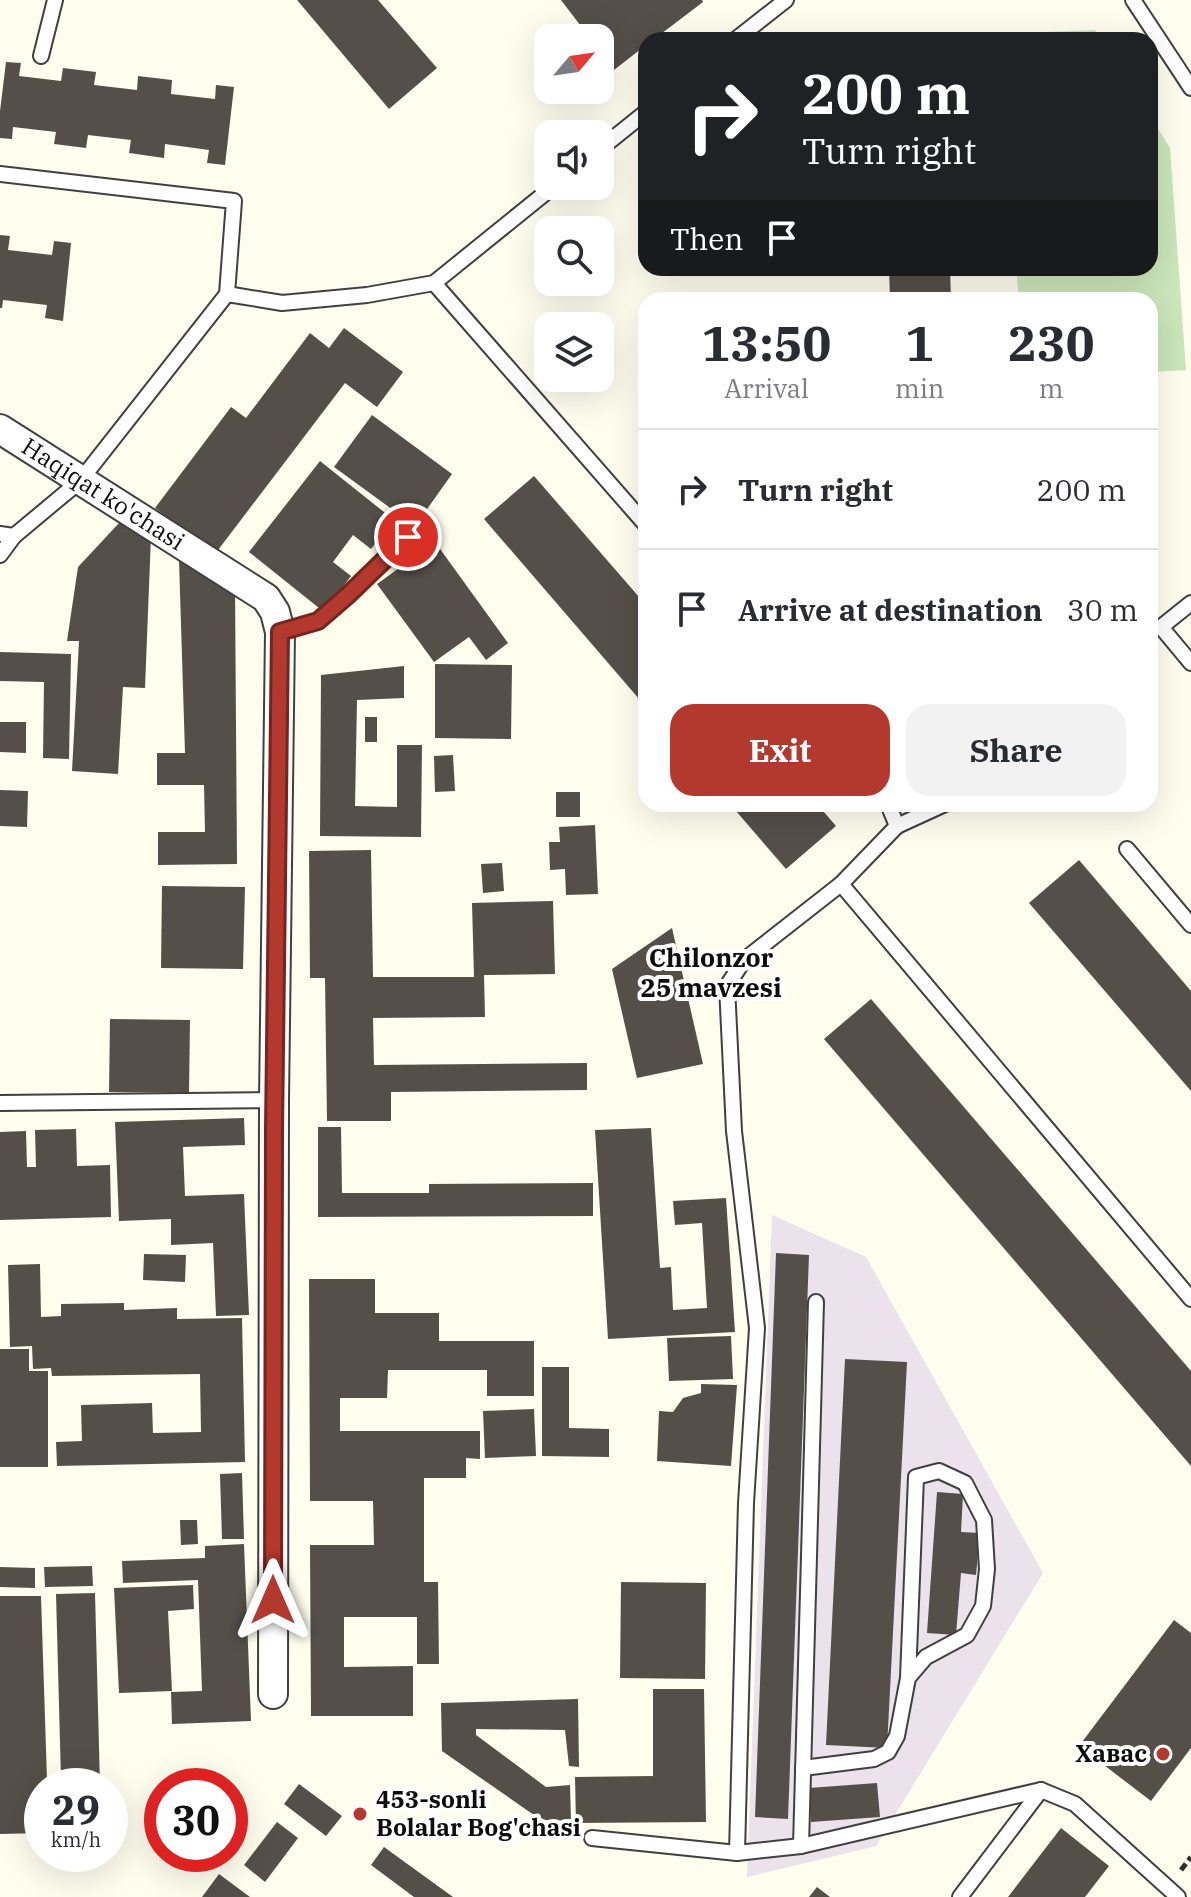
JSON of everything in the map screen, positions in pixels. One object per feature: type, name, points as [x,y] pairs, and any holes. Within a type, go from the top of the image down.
[{"type":"street","name":"Haqiqat ko'chasi","points":[[0,429],[266,598],[275,612],[280,632]]},
{"type":"street","points":[[273,1694],[274,1100],[280,632]]},
{"type":"lane","points":[[41,56],[55,0]]},
{"type":"lane","points":[[745,32],[786,0]]},
{"type":"lane","points":[[1133,0],[1154,32]]},
{"type":"lane","points":[[1158,38],[1191,88]]},
{"type":"lane","points":[[614,138],[638,118]]},
{"type":"lane","points":[[0,174],[234,201],[227,294],[80,481],[7,535],[0,555]]},
{"type":"lane","points":[[227,294],[282,303],[367,295],[434,283],[537,200]]},
{"type":"lane","points":[[434,283],[638,516]]},
{"type":"lane","points":[[280,632],[318,621],[408,537]]},
{"type":"lane","points":[[1191,603],[1161,627],[1191,663]]},
{"type":"lane","points":[[891,812],[897,826]]},
{"type":"lane","points":[[737,1853],[746,1503],[757,1328],[734,1131],[727,986],[744,960],[841,884],[897,826],[928,812]]},
{"type":"lane","points":[[1127,849],[1191,925]]},
{"type":"lane","points":[[841,884],[1191,1299]]},
{"type":"lane","points":[[0,1103],[274,1100]]},
{"type":"lane","points":[[801,1846],[816,1302]]},
{"type":"lane","points":[[803,1768],[874,1759],[888,1752],[897,1736],[908,1678],[916,1477],[939,1471],[965,1483],[984,1520],[987,1569],[983,1606],[967,1635],[926,1657],[908,1678]]},
{"type":"lane","points":[[592,1838],[737,1853],[801,1846],[1041,1790],[1075,1804],[1178,1897]]},
{"type":"lane","points":[[960,1897],[1041,1790]]},
{"type":"shaded area","points":[[772,1215],[866,1257],[1043,1573],[876,1846],[747,1877]]},
{"type":"green space","points":[[1095,30],[1096,32],[1048,32]]},
{"type":"green space","points":[[1158,129],[1170,148],[1186,370],[1158,372],[1158,292],[1018,292],[1017,276],[1158,276]]},
{"type":"building","points":[[297,0],[378,0],[437,68],[389,109]]},
{"type":"building","points":[[561,0],[702,0],[664,32],[638,32],[638,51],[614,70],[614,24],[579,24]]},
{"type":"building","points":[[6,62],[21,63],[19,76],[61,81],[63,68],[96,72],[94,85],[137,90],[138,76],[172,80],[171,94],[215,99],[216,85],[234,87],[225,165],[207,163],[209,150],[165,144],[164,158],[129,153],[131,140],[88,135],[86,148],[54,144],[56,132],[13,127],[12,139],[0,138]]},
{"type":"building","points":[[0,235],[10,236],[8,250],[52,255],[54,241],[71,243],[63,321],[45,318],[47,305],[3,300],[0,308]]},
{"type":"building","points":[[889,276],[950,276],[951,292],[890,292]]},
{"type":"building","points":[[344,328],[403,372],[377,407],[345,383],[215,554],[155,508],[231,407],[246,418],[310,333],[329,348]]},
{"type":"building","points":[[372,415],[452,474],[415,526],[334,467]]},
{"type":"building","points":[[320,461],[394,520],[371,549],[353,535],[333,562],[351,576],[324,612],[249,552]]},
{"type":"building","points":[[534,476],[638,596],[638,698],[484,519]]},
{"type":"building","points":[[120,522],[151,536],[145,688],[123,687],[118,774],[72,771],[79,641],[67,641],[78,567]]},
{"type":"building","points":[[435,542],[508,643],[486,660],[469,637],[434,662],[377,584]]},
{"type":"building","points":[[179,560],[235,586],[237,864],[158,865],[158,832],[205,832],[204,785],[157,785],[157,753],[185,753]]},
{"type":"building","points":[[0,652],[71,654],[69,759],[43,758],[44,682],[0,681]]},
{"type":"building","points":[[435,664],[512,665],[511,739],[435,738]]},
{"type":"building","points":[[404,666],[404,698],[357,700],[355,806],[397,807],[397,745],[422,745],[421,837],[320,836],[321,675]]},
{"type":"building","points":[[365,717],[377,717],[377,742],[365,742]]},
{"type":"building","points":[[0,722],[26,722],[26,753],[0,752]]},
{"type":"building","points":[[453,755],[455,791],[435,792],[434,756]]},
{"type":"building","points":[[0,790],[28,791],[27,827],[0,826]]},
{"type":"building","points":[[556,792],[580,792],[580,817],[556,817]]},
{"type":"building","points":[[737,812],[824,812],[836,826],[786,869]]},
{"type":"building","points":[[595,825],[598,894],[566,895],[565,869],[550,870],[549,842],[560,842],[559,827]]},
{"type":"building","points":[[371,850],[373,977],[474,977],[472,903],[553,901],[555,974],[484,975],[485,1017],[373,1018],[374,1065],[587,1063],[587,1090],[391,1092],[391,1121],[327,1121],[325,978],[310,978],[309,851]]},
{"type":"building","points":[[1079,860],[1191,991],[1191,1091],[1029,903]]},
{"type":"building","points":[[502,863],[504,891],[483,893],[481,864]]},
{"type":"building","points":[[162,886],[245,887],[243,969],[161,968]]},
{"type":"building","points":[[672,928],[703,1064],[637,1078],[612,969]]},
{"type":"building","points":[[871,999],[1191,1371],[1191,1466],[824,1039]]},
{"type":"building","points":[[110,1019],[190,1020],[189,1093],[109,1092]]},
{"type":"building","points":[[244,1118],[245,1145],[183,1147],[185,1196],[244,1194],[249,1315],[216,1316],[213,1243],[171,1245],[171,1219],[119,1221],[115,1122]]},
{"type":"building","points":[[318,1127],[341,1127],[342,1193],[429,1193],[429,1184],[593,1183],[593,1216],[318,1217]]},
{"type":"building","points":[[651,1128],[660,1268],[671,1267],[673,1310],[707,1308],[702,1223],[675,1225],[673,1201],[726,1198],[735,1332],[608,1339],[595,1130]]},
{"type":"building","points":[[76,1129],[77,1166],[110,1165],[111,1217],[0,1220],[0,1132],[26,1131],[27,1167],[36,1167],[35,1130]]},
{"type":"building","points":[[776,1253],[809,1255],[788,1819],[755,1817]]},
{"type":"building","points":[[144,1254],[186,1255],[185,1282],[143,1280]]},
{"type":"building","points":[[40,1264],[41,1317],[61,1316],[61,1304],[124,1303],[124,1310],[177,1308],[177,1319],[242,1318],[245,1462],[57,1466],[56,1442],[82,1441],[81,1405],[152,1403],[153,1433],[201,1432],[200,1374],[52,1376],[51,1368],[33,1369],[32,1346],[10,1347],[8,1265]]},
{"type":"building","points":[[309,1279],[375,1279],[375,1313],[439,1313],[439,1341],[534,1341],[534,1396],[487,1396],[487,1370],[388,1370],[387,1398],[340,1398],[340,1431],[480,1431],[480,1459],[466,1458],[466,1478],[424,1478],[424,1582],[438,1582],[439,1664],[417,1664],[417,1617],[344,1617],[344,1667],[413,1666],[413,1716],[311,1716],[310,1545],[374,1545],[373,1501],[310,1501]]},
{"type":"building","points":[[731,1336],[733,1379],[669,1381],[667,1338]]},
{"type":"building","points":[[0,1349],[29,1349],[29,1371],[48,1371],[48,1467],[0,1467]]},
{"type":"building","points":[[845,1359],[907,1362],[887,1748],[826,1745]]},
{"type":"building","points":[[542,1367],[569,1367],[569,1428],[609,1429],[609,1457],[542,1456]]},
{"type":"building","points":[[701,1384],[737,1385],[731,1466],[657,1461],[659,1411],[673,1412],[683,1398],[701,1393]]},
{"type":"building","points":[[534,1409],[536,1456],[485,1458],[483,1411]]},
{"type":"building","points":[[242,1473],[244,1539],[222,1539],[220,1474]]},
{"type":"building","points":[[937,1492],[963,1494],[961,1532],[980,1533],[976,1575],[961,1573],[956,1635],[927,1633]]},
{"type":"building","points":[[180,1520],[197,1520],[198,1544],[181,1545]]},
{"type":"building","points":[[244,1544],[251,1721],[172,1724],[171,1692],[202,1691],[198,1580],[123,1583],[122,1561],[205,1558],[205,1546]]},
{"type":"building","points":[[92,1566],[93,1586],[45,1587],[44,1567]]},
{"type":"building","points":[[0,1567],[35,1568],[35,1588],[0,1587]]},
{"type":"building","points":[[621,1582],[706,1583],[705,1679],[620,1678]]},
{"type":"building","points":[[193,1585],[194,1609],[168,1611],[172,1691],[119,1693],[114,1588]]},
{"type":"building","points":[[95,1593],[100,1768],[61,1768],[56,1594]]},
{"type":"building","points":[[0,1596],[41,1596],[47,1768],[24,1768],[24,1833],[0,1834]]},
{"type":"building","points":[[1174,1620],[1191,1633],[1191,1748],[1151,1801],[1079,1746]]},
{"type":"building","points":[[653,1689],[704,1689],[706,1822],[576,1823],[575,1777],[653,1776]]},
{"type":"building","points":[[578,1699],[579,1767],[569,1766],[565,1730],[476,1729],[476,1735],[546,1787],[570,1785],[571,1821],[545,1820],[531,1813],[442,1751],[441,1703]]},
{"type":"building","points":[[877,1783],[880,1817],[811,1822],[809,1788]]},
{"type":"building","points":[[299,1784],[342,1816],[326,1836],[284,1804]]},
{"type":"building","points":[[277,1822],[298,1838],[265,1882],[248,1868],[248,1860]]},
{"type":"building","points":[[1061,1828],[1109,1866],[1085,1897],[1008,1897]]},
{"type":"building","points":[[384,1847],[453,1897],[414,1897],[371,1865]]},
{"type":"building","points":[[219,1874],[250,1897],[202,1897]]},
{"type":"building","points":[[817,1887],[830,1897],[809,1897]]},
{"type":"place","name":"Хавас","points":[[1163,1754]]},
{"type":"place","name":"453-sonli Bolalar Bog'chasi","points":[[360,1814]]},
{"type":"district","name":"Chilonzor 25 mavzesi","points":[[711,973]]},
{"type":"route","points":[[273,1600],[280,632],[318,621],[408,537]]}]
